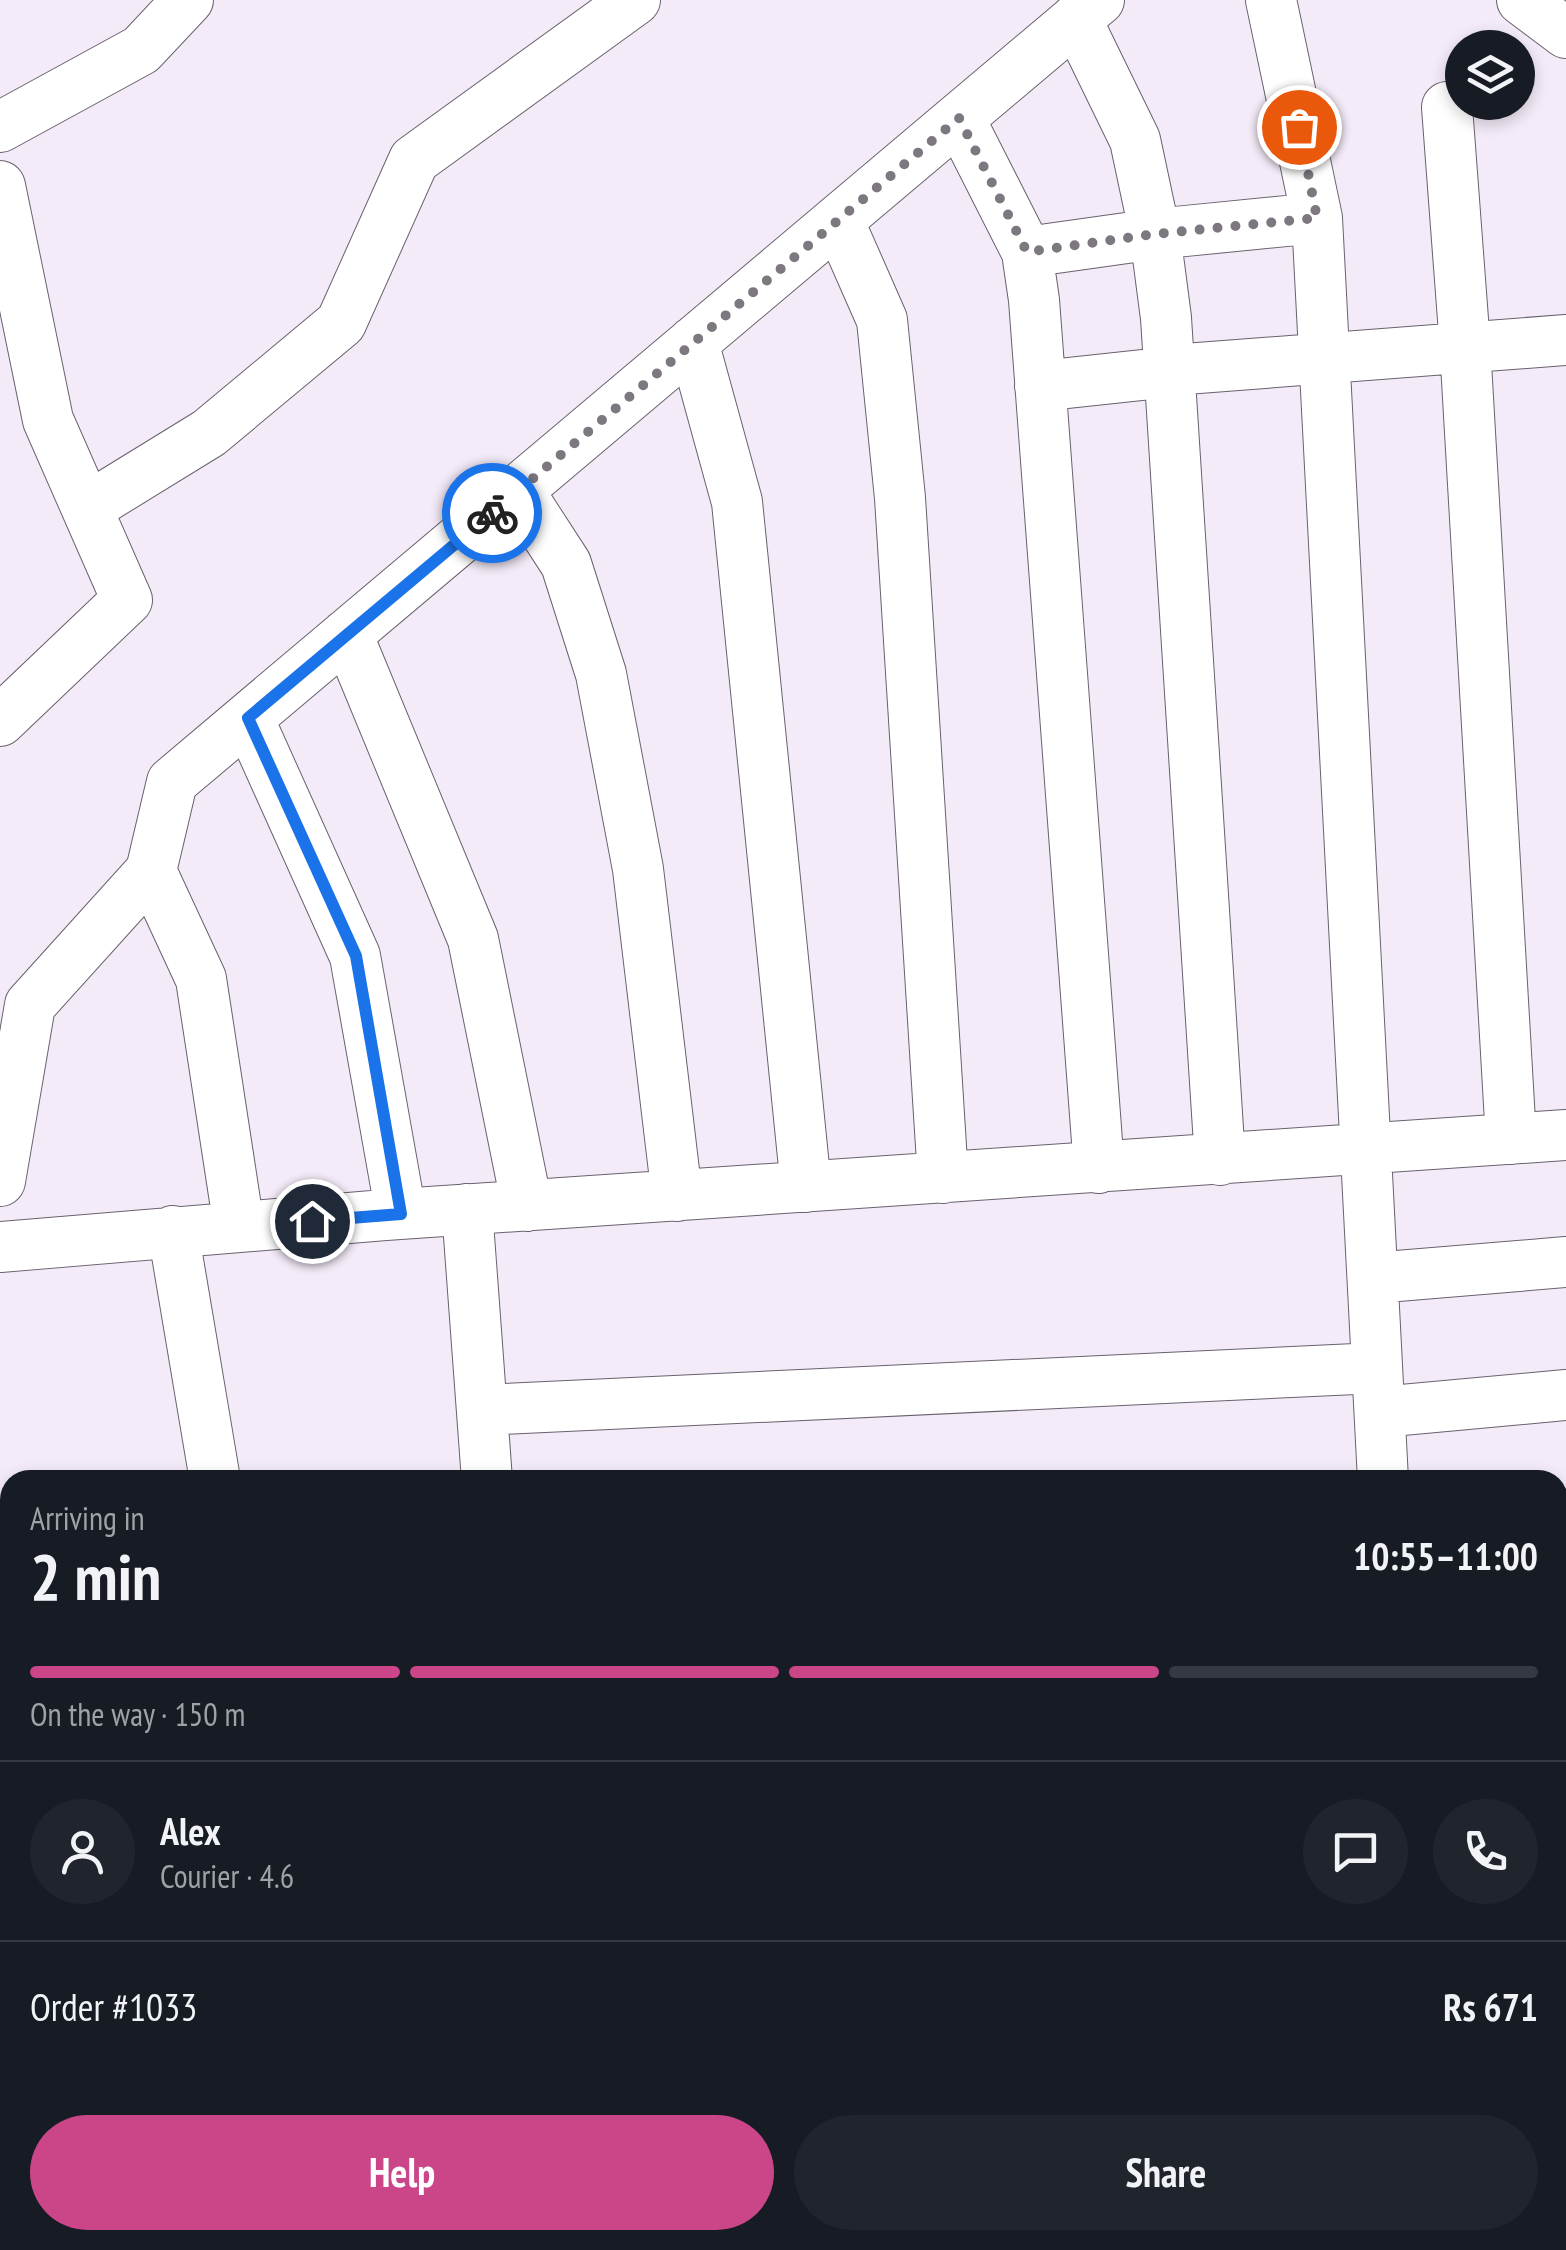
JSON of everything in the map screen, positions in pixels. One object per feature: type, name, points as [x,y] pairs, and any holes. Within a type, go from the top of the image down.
[{"type":"street","points":[[0,127],[140,50],[188,0]]},
{"type":"street","points":[[87,508],[209,432],[341,323],[414,160],[635,0]]},
{"type":"street","points":[[1271,0],[1317,218],[1382,1470]]},
{"type":"street","points":[[1522,0],[1566,34]]},
{"type":"street","points":[[0,1181],[30,1005],[150,871],[172,782],[1088,10],[1135,140],[1155,234],[1170,372],[1220,1160]]},
{"type":"street","points":[[959,118],[1027,252],[1099,1168]]},
{"type":"street","points":[[1448,120],[1465,346],[1510,1139]]},
{"type":"street","points":[[0,186],[48,420],[127,600],[0,721]]},
{"type":"street","points":[[1027,252],[1317,218]]},
{"type":"street","points":[[838,220],[882,320],[900,498],[943,1178]]},
{"type":"street","points":[[1040,386],[1323,357],[1566,340]]},
{"type":"street","points":[[694,342],[736,502],[806,1187]]},
{"type":"street","points":[[518,490],[566,564],[600,674],[638,869],[676,1196]]},
{"type":"street","points":[[347,634],[473,939],[527,1206]]},
{"type":"street","points":[[248,718],[356,956],[401,1214]]},
{"type":"street","points":[[150,871],[201,979],[239,1227]]},
{"type":"street","points":[[0,1247],[467,1209],[1566,1135]]},
{"type":"street","points":[[467,1209],[487,1470]]},
{"type":"street","points":[[173,1231],[213,1470]]},
{"type":"street","points":[[1373,1278],[1566,1262]]},
{"type":"street","points":[[482,1410],[1378,1390],[1566,1395]]},
{"type":"way so far","points":[[492,513],[959,118],[1027,252],[1317,218],[1299,127]]},
{"type":"route","points":[[312,1221],[401,1214],[356,956],[248,718],[492,513]]}]
